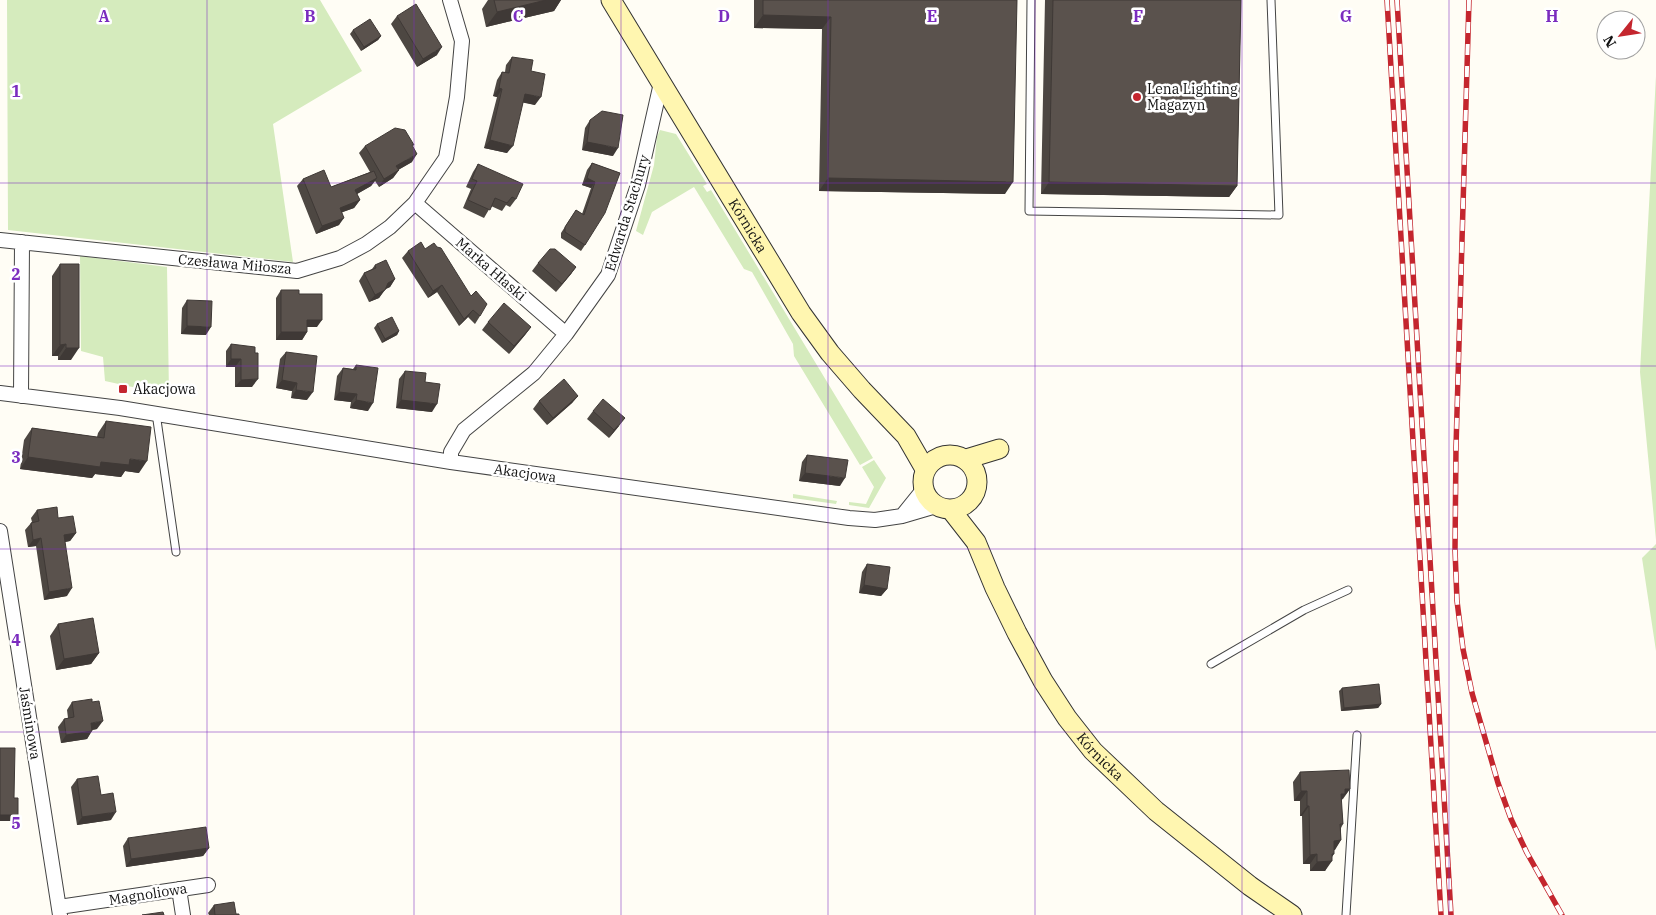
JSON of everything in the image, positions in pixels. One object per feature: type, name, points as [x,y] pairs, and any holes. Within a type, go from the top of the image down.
[{"type":"street","name":"Czesława Miłosza","points":[[0,240],[297,271],[340,258],[366,244],[390,227],[415,203],[446,158],[457,97],[462,40],[450,0]]},
{"type":"street","name":"Kórnicka","points":[[611,0],[801,313],[830,353],[906,436]]},
{"type":"street","name":"Edwarda Stachury","points":[[451,462],[451,452],[464,430],[534,373],[566,334],[608,275],[638,186],[661,83]]},
{"type":"street","name":"Marka Hłaski","points":[[415,203],[566,334]]},
{"type":"street","points":[[21,396],[22,242]]},
{"type":"street","name":"Akacjowa","points":[[0,393],[156,413],[451,462],[848,518],[875,520],[944,508]]},
{"type":"street","points":[[906,436],[942,455],[958,456],[971,467],[977,485],[974,496],[976,542]]},
{"type":"street","points":[[906,436],[925,469]]},
{"type":"street","points":[[942,455],[932,460],[925,469],[922,479],[923,490],[928,499],[944,508],[976,542]]},
{"type":"street","points":[[902,516],[923,490]]},
{"type":"street","points":[[944,508],[960,508],[974,496]]},
{"type":"street","name":"Jaśminowa","points":[[0,531],[60,911]]},
{"type":"street","name":"Kórnicka","points":[[976,542],[1002,603],[1043,681],[1067,718],[1093,750],[1164,817],[1250,886],[1292,915]]},
{"type":"street","name":"Magnoliowa","points":[[60,911],[208,885]]},
{"type":"street","points":[[179,889],[183,915]]},
{"type":"lane","points":[[1031,0],[1029,211],[1279,215],[1271,0]]},
{"type":"lane","points":[[156,413],[176,552]]},
{"type":"lane","points":[[1211,664],[1304,610],[1348,590]]},
{"type":"lane","points":[[1346,915],[1357,735]]},
{"type":"green space","points":[[7,0],[320,0],[362,71],[273,124],[293,262],[8,230]]},
{"type":"green space","points":[[1656,76],[1656,540],[1640,372]]},
{"type":"green space","points":[[660,130],[676,134],[707,184],[703,186],[707,192],[711,190],[873,458],[860,465],[794,356],[793,344],[752,272],[744,269],[694,187],[652,212],[643,235],[636,231],[654,165],[657,137]]},
{"type":"green space","points":[[80,256],[167,267],[169,395],[105,381],[103,357],[81,351]]},
{"type":"green space","points":[[874,460],[886,478],[869,508],[849,505],[849,502],[866,504],[874,487],[862,467]]},
{"type":"green space","points":[[793,494],[837,501],[836,504],[793,498]]},
{"type":"green space","points":[[1656,544],[1656,651],[1642,558]]},
{"type":"building","points":[[494,0],[546,0],[497,12]]},
{"type":"building","points":[[763,0],[1017,0],[1013,182],[828,178],[831,17],[763,15]]},
{"type":"building","name":"Lena Lighting Magazyn","points":[[1053,0],[1241,0],[1237,186],[1049,182]]},
{"type":"building","points":[[416,4],[442,47],[423,59],[397,16]]},
{"type":"building","points":[[370,19],[381,36],[364,47],[353,30]]},
{"type":"building","points":[[512,57],[533,60],[531,71],[545,74],[541,97],[525,94],[513,146],[490,140],[502,89],[499,88],[502,72],[509,73]]},
{"type":"building","points":[[602,111],[623,115],[618,148],[587,142],[590,120]]},
{"type":"building","points":[[395,128],[405,130],[417,154],[396,166],[399,170],[384,179],[365,146]]},
{"type":"building","points":[[592,163],[620,173],[605,213],[585,245],[565,232],[565,227],[576,210],[584,215],[595,182],[587,178]]},
{"type":"building","points":[[478,164],[523,184],[516,199],[512,197],[507,203],[495,198],[490,210],[468,200],[477,181],[472,179]]},
{"type":"building","points":[[324,170],[331,187],[374,171],[377,178],[355,190],[360,200],[340,208],[344,218],[322,226],[303,179]]},
{"type":"building","points":[[421,242],[425,249],[434,243],[437,247],[441,248],[471,296],[476,291],[487,304],[480,316],[473,310],[464,319],[442,285],[433,291],[408,251]]},
{"type":"building","points":[[550,249],[555,249],[576,267],[562,284],[538,263]]},
{"type":"building","points":[[386,260],[395,279],[388,283],[385,290],[375,295],[364,273],[376,268],[375,265]]},
{"type":"building","points":[[60,264],[79,264],[79,348],[66,348],[66,344],[60,345]]},
{"type":"building","points":[[281,290],[299,290],[299,294],[322,294],[322,320],[307,320],[307,332],[281,332]]},
{"type":"building","points":[[187,300],[212,301],[211,327],[187,326]]},
{"type":"building","points":[[504,303],[531,327],[514,346],[488,322]]},
{"type":"building","points":[[392,317],[399,331],[385,339],[377,324]]},
{"type":"building","points":[[231,344],[255,347],[255,353],[258,353],[258,379],[241,380],[241,359],[231,359]]},
{"type":"building","points":[[286,352],[317,356],[313,392],[296,390],[297,383],[282,380]]},
{"type":"building","points":[[356,365],[378,368],[373,403],[356,400],[357,394],[339,392],[343,368],[356,370]]},
{"type":"building","points":[[405,371],[426,373],[425,382],[440,384],[437,404],[401,400]]},
{"type":"building","points":[[564,379],[578,396],[553,418],[539,401]]},
{"type":"building","points":[[603,399],[625,418],[614,430],[593,411]]},
{"type":"building","points":[[106,421],[151,427],[147,461],[130,459],[129,465],[101,462],[100,467],[28,457],[32,428],[104,438]]},
{"type":"building","points":[[807,455],[848,460],[845,478],[805,473]]},
{"type":"building","points":[[57,507],[58,518],[73,516],[76,533],[64,535],[72,588],[49,592],[41,538],[33,540],[31,523],[39,521],[37,510]]},
{"type":"building","points":[[867,564],[890,567],[887,589],[864,585]]},
{"type":"building","points":[[93,618],[99,653],[64,659],[58,624]]},
{"type":"building","points":[[1379,684],[1381,704],[1344,708],[1342,688]]},
{"type":"building","points":[[92,699],[92,702],[99,701],[103,721],[91,723],[92,731],[66,735],[64,719],[74,717],[72,702]]},
{"type":"building","points":[[0,748],[15,748],[14,798],[18,798],[18,815],[0,815]]},
{"type":"building","points":[[1349,770],[1350,789],[1345,789],[1345,794],[1341,794],[1343,824],[1340,824],[1341,840],[1334,841],[1332,861],[1317,862],[1317,854],[1310,855],[1309,806],[1307,806],[1307,791],[1301,791],[1300,772]]},
{"type":"building","points":[[98,776],[101,795],[113,793],[116,812],[82,817],[77,779]]},
{"type":"building","points":[[206,827],[209,848],[131,859],[128,838]]},
{"type":"building","points":[[234,902],[236,914],[239,915],[215,915],[214,905]]},
{"type":"building","points":[[163,912],[164,915],[142,915]]},
{"type":"railway","points":[[1387,0],[1441,915]]},
{"type":"railway","points":[[1397,0],[1451,915]]},
{"type":"railway","points":[[1469,0],[1456,447],[1455,550],[1457,601],[1463,649],[1472,693],[1498,783],[1511,819],[1527,853],[1562,915]]},
{"type":"place","name":"Lena Lighting Magazyn","points":[[1137,97]]},
{"type":"place","name":"Akacjowa","points":[[123,389]]}]
